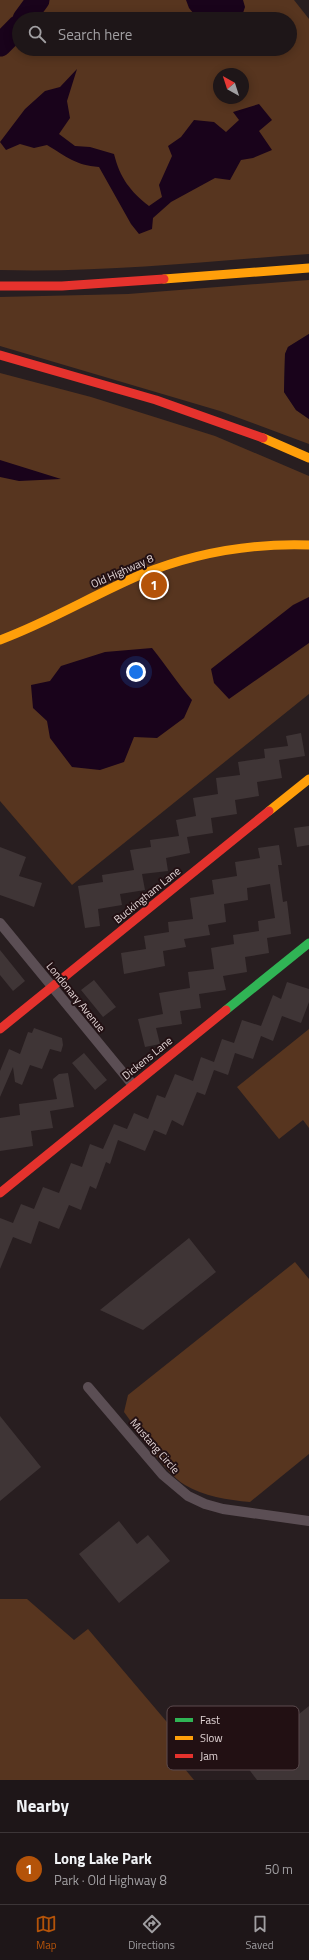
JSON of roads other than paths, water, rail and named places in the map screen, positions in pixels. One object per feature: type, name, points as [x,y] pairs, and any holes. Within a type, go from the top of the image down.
[{"type":"main road","points":[[0,286],[49,287],[92,285],[309,268]]},
{"type":"main road","points":[[0,355],[154,400],[231,426],[309,458]]},
{"type":"main road","name":"Old Highway 8","points":[[0,640],[44,621],[138,576],[172,563],[215,552],[243,548],[309,545]]},
{"type":"main road","name":"Buckingham Lane","points":[[0,1029],[309,779]]},
{"type":"main road","name":"Dickens Lane","points":[[0,1192],[309,943]]},
{"type":"street","name":"Londonary Avenue","points":[[0,923],[133,1085]]},
{"type":"street","name":"Mustang Circle","points":[[88,1387],[163,1475],[188,1496],[205,1504],[223,1509],[309,1522]]},
{"type":"waterway","points":[[29,12],[38,0]]},
{"type":"waterway","points":[[0,45],[12,33]]},
{"type":"place","name":"Long Lake Park","points":[[154,585]]}]
